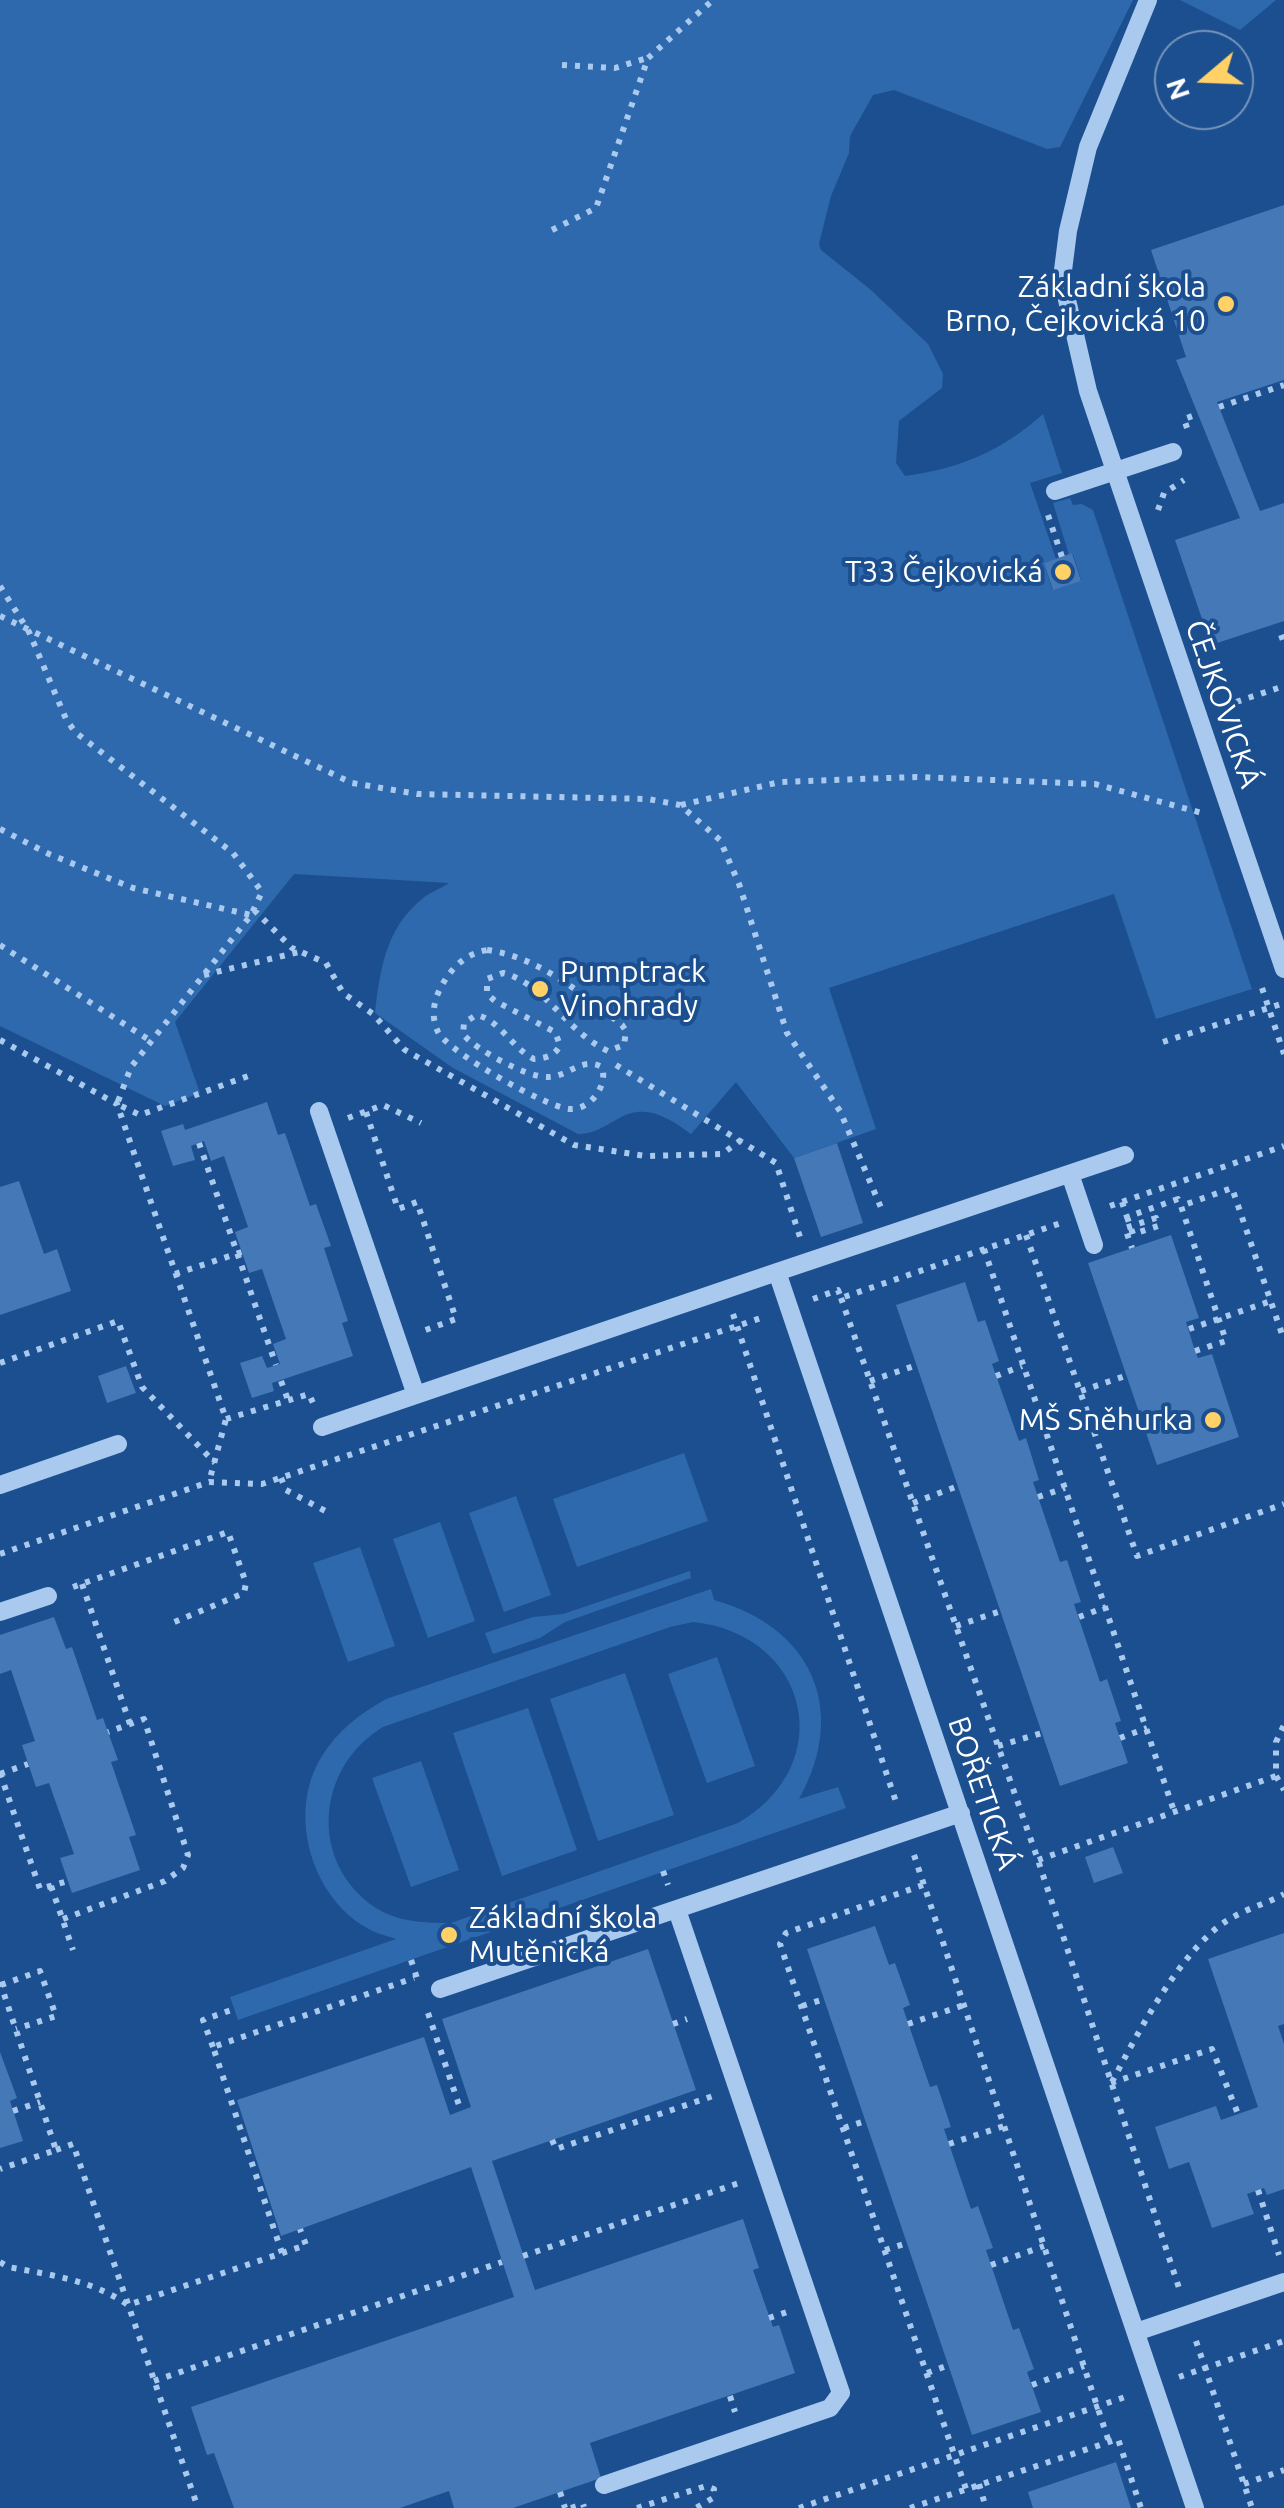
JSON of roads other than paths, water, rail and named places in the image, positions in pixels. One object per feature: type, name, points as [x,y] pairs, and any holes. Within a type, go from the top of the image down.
[{"type":"street","name":"ČEJKOVICKÁ","points":[[1148,0],[1088,147],[1068,231],[1062,278],[1088,390],[1284,969]]},
{"type":"street","points":[[1056,490],[1113,464],[1173,452]]},
{"type":"street","points":[[322,1118],[416,1395]]},
{"type":"street","points":[[322,1427],[1126,1155]]},
{"type":"street","points":[[1070,1174],[1094,1245]]},
{"type":"street","name":"BOŘETICKÁ","points":[[777,1272],[1195,2508]]},
{"type":"street","points":[[0,1485],[118,1444]]},
{"type":"street","points":[[0,1612],[48,1596]]},
{"type":"street","points":[[440,1989],[961,1813]]},
{"type":"street","points":[[604,2485],[830,2408],[841,2393],[676,1910]]},
{"type":"street","points":[[1136,2332],[1284,2282]]},
{"type":"place","name":"Základní škola Brno, Čejkovická 10","points":[[1226,304]]},
{"type":"place","name":"T33 Čejkovická","points":[[1063,572]]},
{"type":"place","name":"Pumptrack Vinohrady","points":[[540,989]]},
{"type":"place","name":"MŠ Sněhurka","points":[[1213,1420]]},
{"type":"place","name":"Základní škola Mutěnická","points":[[449,1935]]}]
